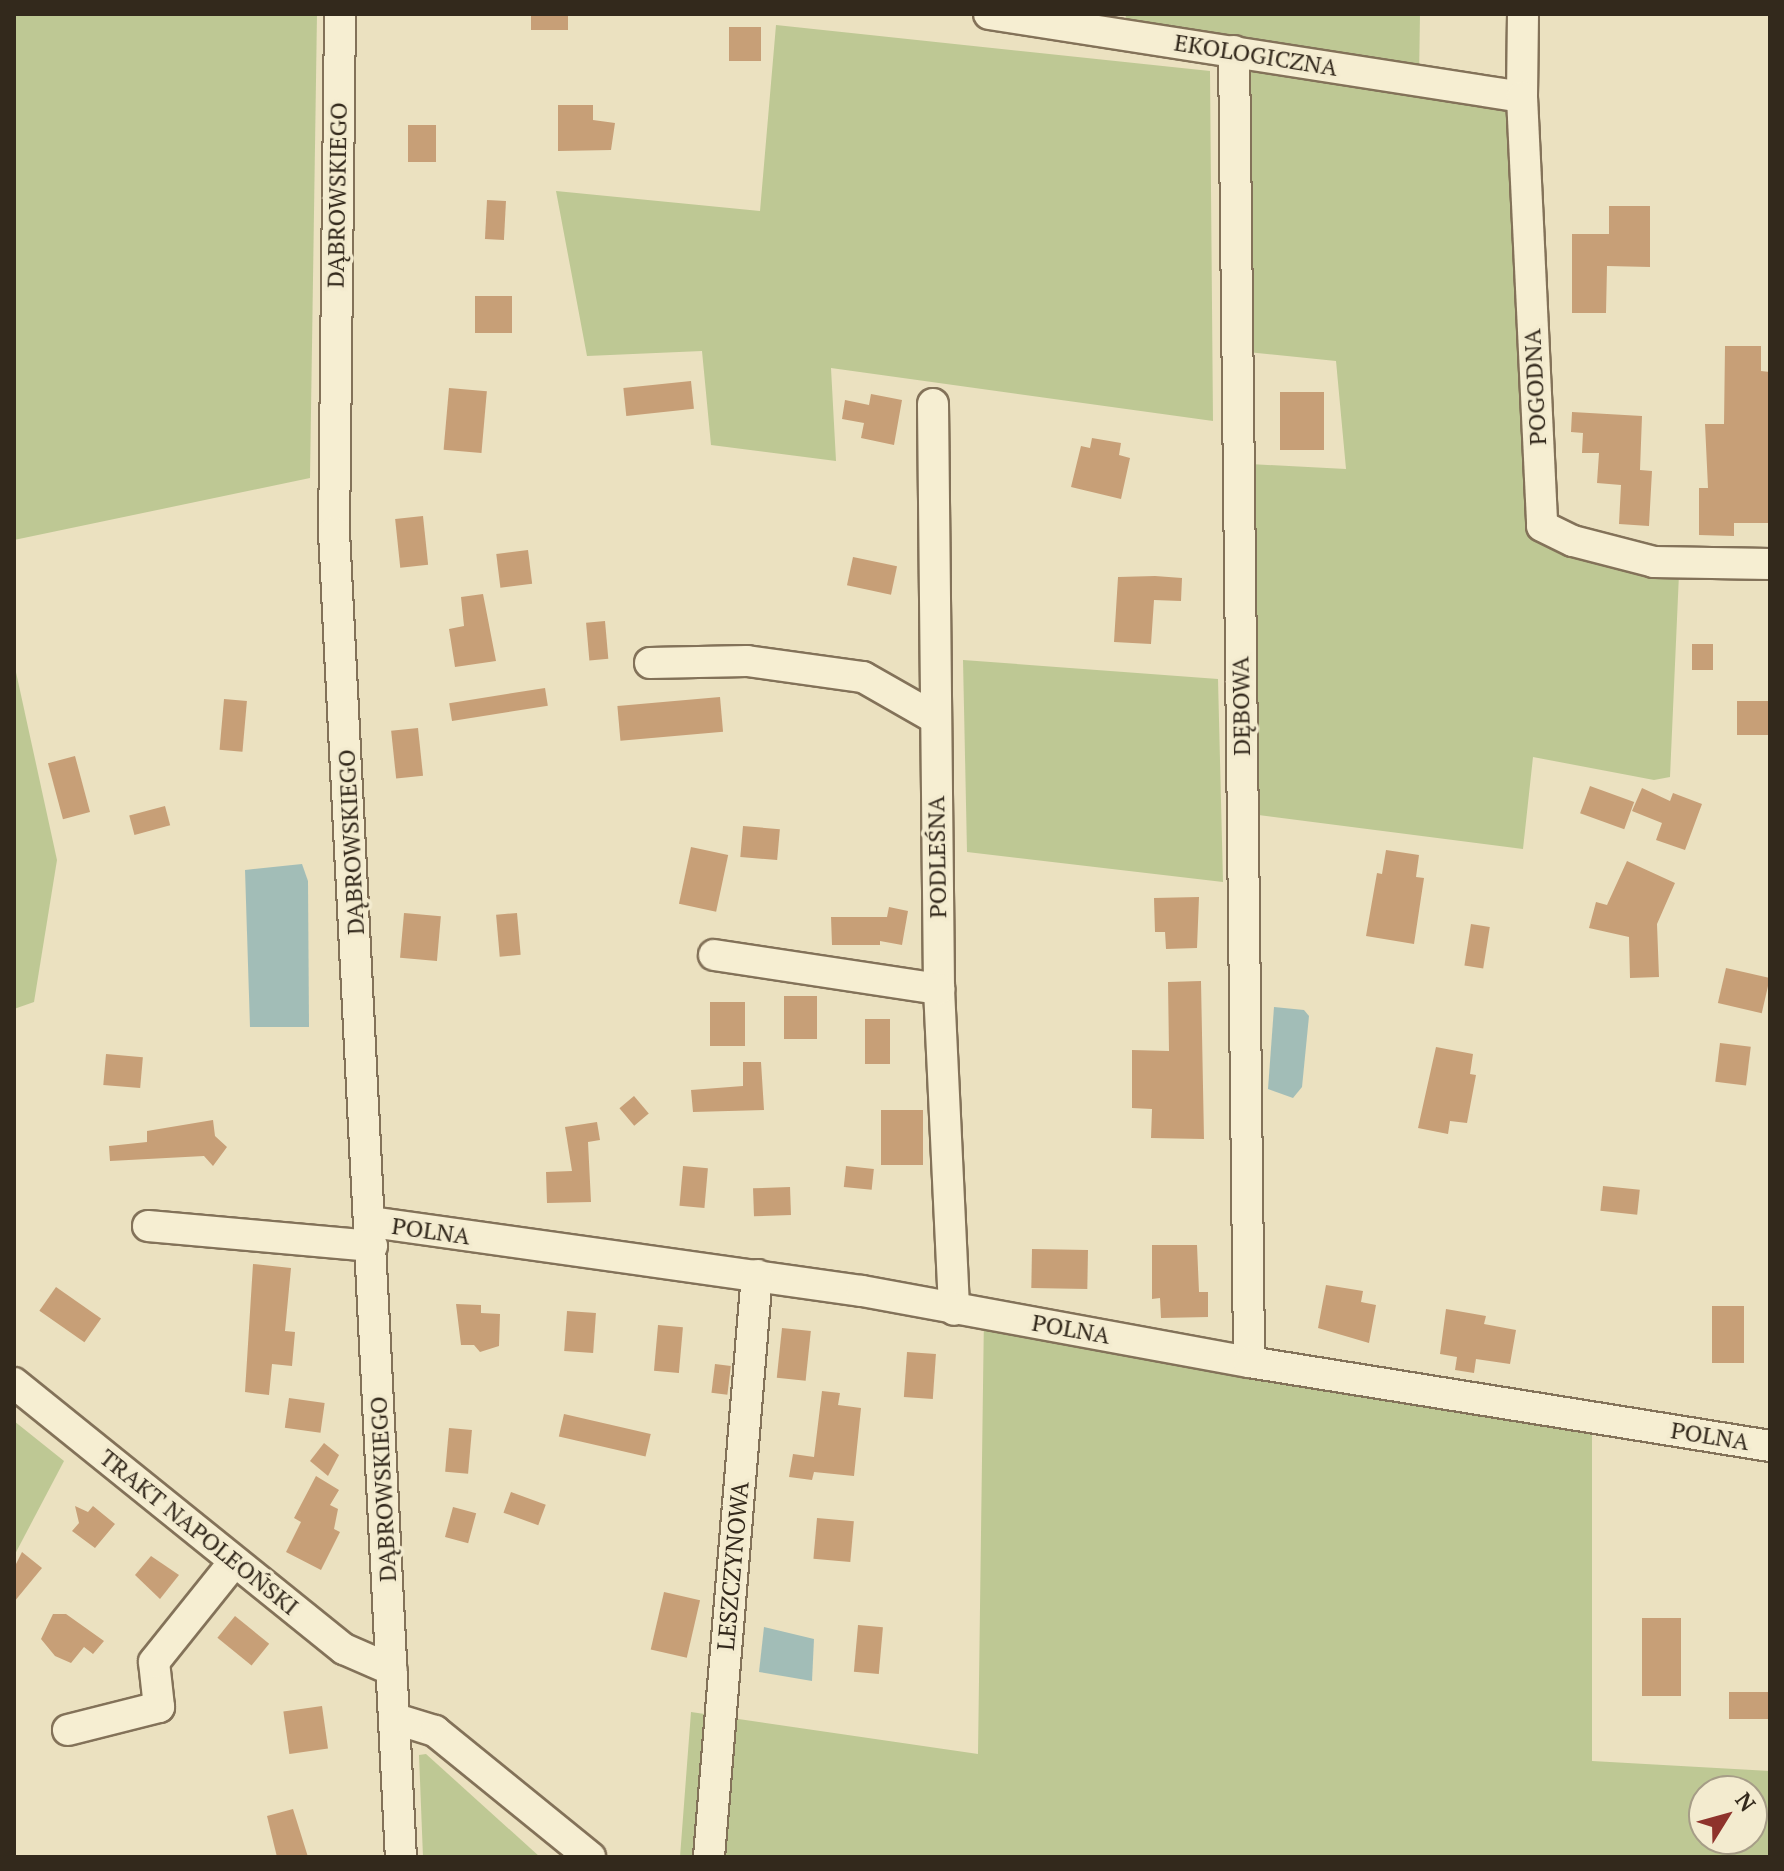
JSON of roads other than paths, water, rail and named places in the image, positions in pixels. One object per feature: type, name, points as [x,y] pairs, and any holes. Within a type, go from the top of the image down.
[{"type":"street","name":"DĄBROWSKIEGO","points":[[340,14],[334,532],[372,1234],[401,1857]]},
{"type":"street","name":"EKOLOGICZNA","points":[[989,14],[1522,97]]},
{"type":"street","name":"POGODNA","points":[[1523,14],[1522,97],[1542,526],[1573,541],[1654,562],[1770,564]]},
{"type":"street","name":"DĘBOWA","points":[[1234,51],[1249,1362]]},
{"type":"street","name":"PODLEŚNA","points":[[933,404],[939,989],[954,1310]]},
{"type":"street","points":[[650,663],[747,661],[863,677],[935,718]]},
{"type":"street","points":[[714,955],[939,989]]},
{"type":"street","name":"POLNA","points":[[148,1226],[372,1234],[757,1275],[1249,1362],[1770,1446]]},
{"type":"street","name":"LESZCZYNOWA","points":[[709,1857],[757,1275]]},
{"type":"street","name":"TRAKT NAPOLEOŃSKI","points":[[14,1383],[344,1649],[392,1670]]},
{"type":"street","points":[[68,1730],[159,1707],[154,1662],[234,1562]]},
{"type":"street","points":[[396,1719],[435,1731],[590,1857]]},
{"type":"water","points":[[302,864],[308,881],[309,1027],[250,1027],[245,870]]},
{"type":"water","points":[[1274,1007],[1304,1010],[1309,1016],[1302,1087],[1293,1098],[1268,1089]]},
{"type":"water","points":[[764,1627],[814,1639],[812,1681],[759,1672]]}]
